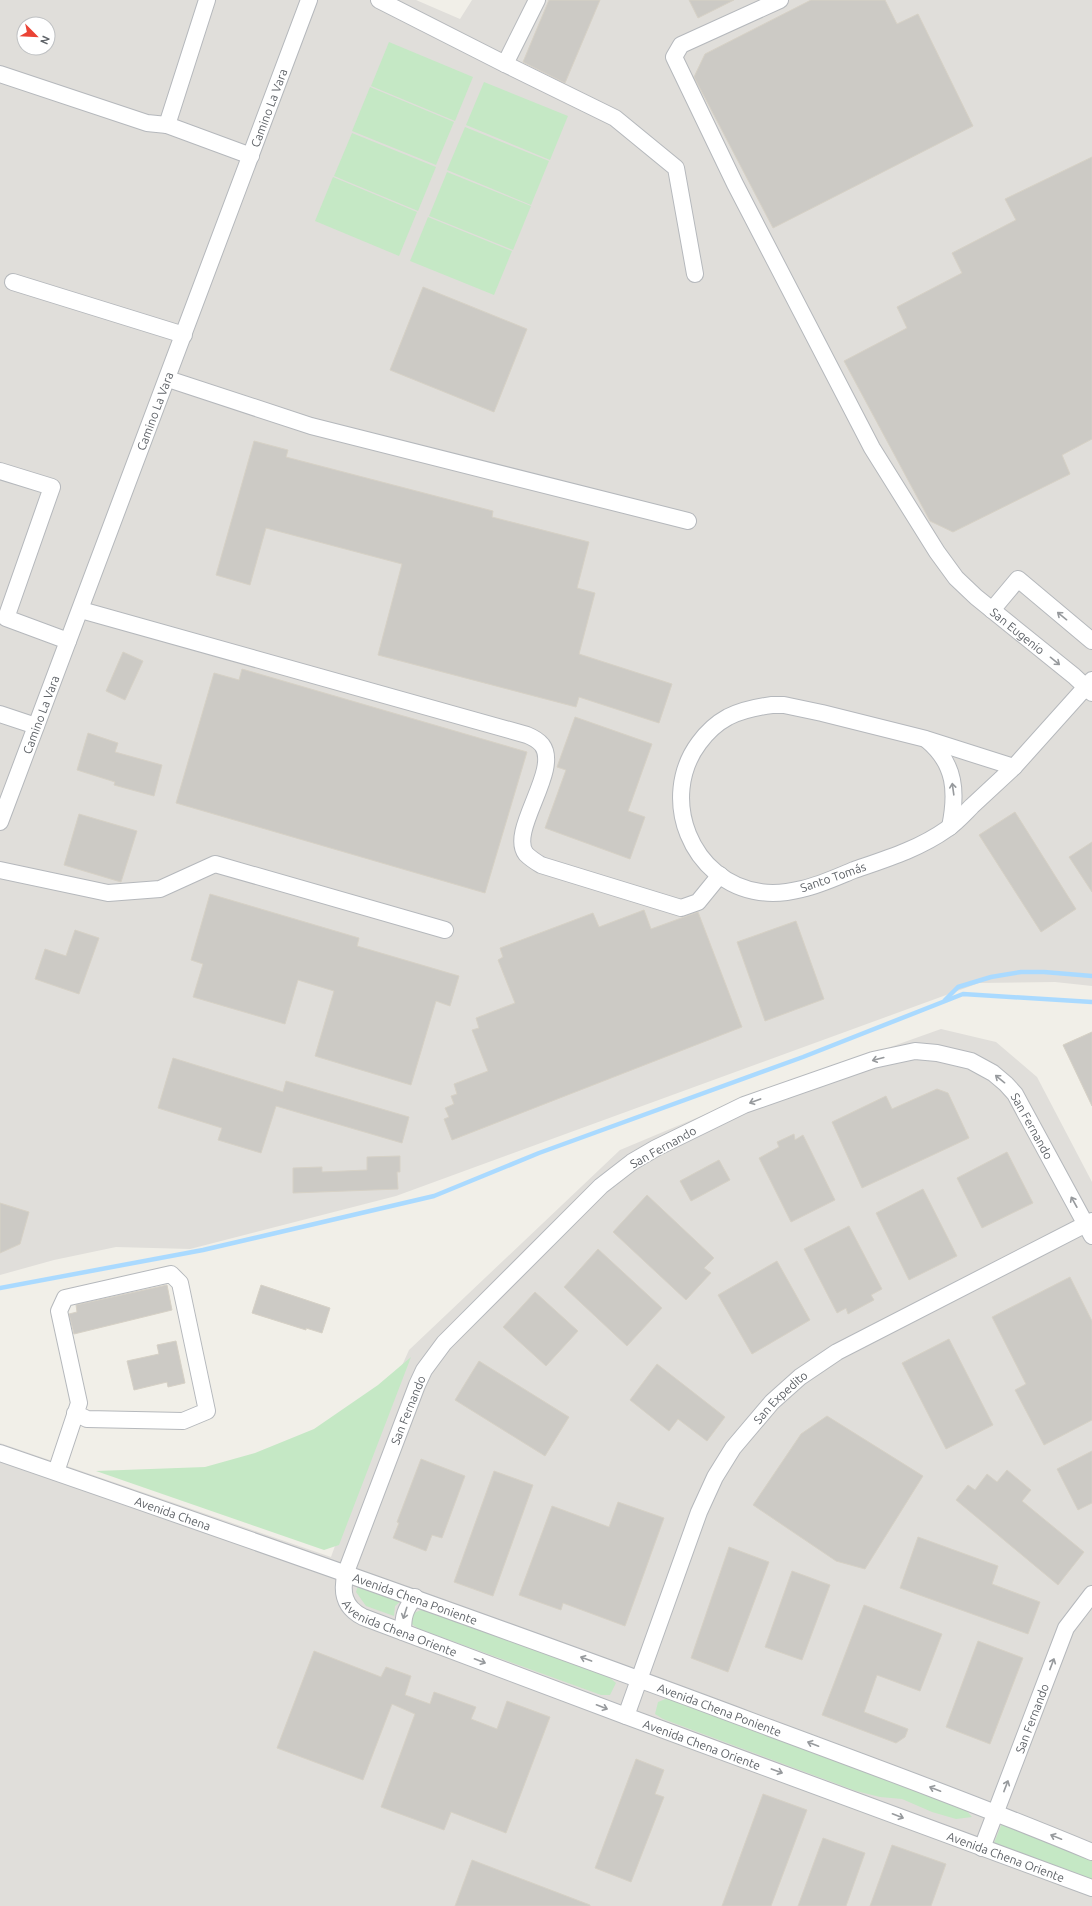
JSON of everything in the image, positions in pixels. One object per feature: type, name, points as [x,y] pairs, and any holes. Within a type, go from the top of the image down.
[{"type":"street","points":[[167,125],[207,0]]},
{"type":"street","name":"Camino La Vara","points":[[0,822],[68,640],[81,610],[309,0]]},
{"type":"street","points":[[379,0],[615,118],[676,168],[695,274]]},
{"type":"street","points":[[505,64],[537,0]]},
{"type":"street","points":[[780,0],[681,45],[674,57],[735,184],[872,448],[956,578],[992,610]]},
{"type":"street","points":[[0,74],[147,123],[167,125],[251,156]]},
{"type":"street","points":[[13,282],[184,335]]},
{"type":"street","points":[[168,378],[311,426],[688,521]]},
{"type":"street","points":[[0,471],[52,487],[6,618],[68,640]]},
{"type":"street","name":"San Eugenio","points":[[1090,686],[992,610],[1018,579],[1092,640]]},
{"type":"street","points":[[81,610],[527,735],[542,745],[545,752],[546,764],[523,833],[522,845],[526,854],[541,865],[681,908],[693,905],[702,898],[720,875]]},
{"type":"street","name":"Santo Tomás","points":[[1014,767],[926,739],[822,713],[784,706],[757,707],[727,717],[705,735],[694,750],[687,764],[680,791],[681,803],[687,832],[697,851],[720,875],[736,885],[760,892],[802,889],[909,850],[933,838],[950,827],[1014,767],[1090,686]]},
{"type":"street","points":[[0,714],[36,726]]},
{"type":"street","name":"Santo Tomás","points":[[926,739],[938,749],[945,760],[952,779],[954,798],[950,827]]},
{"type":"street","points":[[0,870],[108,893],[160,889],[215,864],[445,930]]},
{"type":"street","name":"San Fernando","points":[[346,1572],[417,1385],[424,1370],[444,1343],[601,1186],[632,1162],[656,1148],[744,1105],[859,1065],[898,1054],[915,1051],[937,1053],[971,1061],[993,1072],[1015,1094],[1090,1227]]},
{"type":"street","name":"San Expedito","points":[[626,1716],[709,1489],[733,1448],[772,1402],[791,1384],[837,1352],[1090,1227]]},
{"type":"street","points":[[56,1472],[78,1403],[59,1311],[65,1298],[171,1274],[180,1283],[206,1410],[183,1421],[87,1419],[75,1413]]},
{"type":"street","name":"Avenida Chena","points":[[0,1453],[346,1572]]},
{"type":"street","name":"Avenida Chena Poniente","points":[[346,1572],[639,1678],[996,1812],[1092,1852]]},
{"type":"street","name":"Avenida Chena Oriente","points":[[346,1572],[343,1591],[353,1610],[363,1617],[1092,1888]]},
{"type":"street","name":"San Fernando","points":[[982,1848],[1066,1628],[1092,1594]]},
{"type":"street","points":[[403,1632],[403,1614],[415,1597]]},
{"type":"shaded area","points":[[0,0],[416,0],[460,19],[472,0],[1092,0],[1092,986],[1055,982],[979,983],[396,1196],[190,1249],[116,1247],[54,1260],[0,1275]]},
{"type":"shaded area","points":[[941,1029],[996,1042],[1037,1077],[1092,1182],[1092,1906],[0,1906],[0,1443],[331,1557],[391,1390],[409,1350],[620,1150],[725,1106]]},
{"type":"green space","points":[[389,42],[473,77],[455,121],[371,86]]},
{"type":"green space","points":[[484,82],[568,116],[550,160],[466,125]]},
{"type":"green space","points":[[370,87],[454,122],[436,165],[352,131]]},
{"type":"green space","points":[[465,127],[549,161],[531,205],[447,170]]},
{"type":"green space","points":[[352,133],[436,167],[418,211],[334,176]]},
{"type":"green space","points":[[447,172],[531,206],[513,250],[429,216]]},
{"type":"green space","points":[[333,177],[417,212],[399,256],[315,221]]},
{"type":"green space","points":[[428,217],[512,251],[494,295],[410,261]]},
{"type":"green space","points":[[411,1357],[339,1545],[324,1550],[96,1471],[205,1467],[255,1453],[314,1429],[378,1385]]},
{"type":"green space","points":[[359,1583],[402,1600],[395,1606],[394,1616],[366,1606],[356,1592]]},
{"type":"green space","points":[[423,1609],[609,1677],[616,1683],[610,1695],[601,1695],[419,1629],[410,1623],[414,1613]]},
{"type":"green space","points":[[668,1698],[966,1810],[972,1817],[956,1819],[932,1812],[902,1799],[880,1797],[856,1791],[663,1719],[655,1714],[658,1702]]},
{"type":"green space","points":[[1002,1823],[1092,1858],[1092,1880],[994,1843]]},
{"type":"building","points":[[549,0],[600,0],[565,83],[523,62]]},
{"type":"building","points":[[689,0],[734,0],[698,18]]},
{"type":"building","points":[[811,0],[885,0],[897,24],[918,14],[973,126],[773,228],[694,77],[705,54]]},
{"type":"building","points":[[1092,157],[1092,439],[1062,455],[1070,474],[953,532],[930,521],[844,361],[907,328],[897,307],[962,273],[952,253],[1016,220],[1005,199]]},
{"type":"building","points":[[423,287],[527,329],[494,412],[390,370]]},
{"type":"building","points":[[254,441],[288,450],[286,457],[493,511],[492,517],[589,542],[577,588],[595,593],[579,654],[672,684],[659,723],[579,697],[576,707],[378,655],[402,564],[266,528],[250,585],[216,575]]},
{"type":"building","points":[[123,652],[143,661],[125,700],[106,691]]},
{"type":"building","points":[[242,669],[527,752],[485,893],[176,803],[214,673],[239,680]]},
{"type":"building","points":[[575,717],[652,744],[628,811],[645,817],[630,859],[545,828],[566,770],[557,767]]},
{"type":"building","points":[[88,733],[118,743],[115,752],[162,765],[154,796],[114,785],[115,782],[77,770]]},
{"type":"building","points":[[1015,812],[1076,909],[1041,932],[979,835]]},
{"type":"building","points":[[79,814],[137,831],[121,882],[64,865]]},
{"type":"building","points":[[1092,842],[1092,892],[1069,857]]},
{"type":"building","points":[[210,894],[359,938],[357,946],[459,976],[450,1006],[436,1001],[411,1085],[315,1056],[334,991],[298,980],[285,1024],[193,997],[203,964],[191,960]]},
{"type":"building","points":[[644,910],[651,929],[698,912],[742,1027],[452,1140],[444,1119],[449,1117],[445,1108],[454,1104],[451,1096],[457,1094],[454,1084],[488,1071],[472,1030],[479,1028],[476,1018],[515,1003],[498,960],[503,957],[500,948],[593,913],[599,927]]},
{"type":"building","points":[[796,921],[824,999],[765,1021],[737,942]]},
{"type":"building","points":[[75,930],[99,938],[79,994],[35,979],[45,949],[66,956]]},
{"type":"building","points":[[1092,1032],[1092,1106],[1063,1045]]},
{"type":"building","points":[[173,1058],[283,1092],[286,1081],[409,1117],[402,1143],[276,1106],[261,1153],[218,1140],[222,1128],[158,1108]]},
{"type":"building","points":[[937,1089],[948,1093],[969,1138],[862,1188],[832,1122],[886,1096],[892,1109]]},
{"type":"building","points":[[794,1134],[795,1140],[803,1135],[835,1200],[791,1222],[759,1158],[779,1147],[777,1142]]},
{"type":"building","points":[[1007,1152],[1033,1203],[982,1228],[957,1178]]},
{"type":"building","points":[[400,1156],[400,1172],[397,1172],[398,1189],[293,1193],[293,1168],[322,1167],[322,1172],[367,1170],[367,1157]]},
{"type":"building","points":[[719,1160],[730,1180],[691,1201],[680,1181]]},
{"type":"building","points":[[923,1189],[957,1256],[909,1280],[876,1213]]},
{"type":"building","points":[[647,1195],[714,1258],[704,1268],[711,1273],[686,1300],[613,1232]]},
{"type":"building","points":[[0,1203],[29,1212],[20,1244],[0,1253]]},
{"type":"building","points":[[849,1226],[882,1289],[871,1295],[874,1300],[848,1314],[846,1308],[837,1313],[804,1249]]},
{"type":"building","points":[[598,1249],[662,1308],[627,1346],[564,1287]]},
{"type":"building","points":[[777,1261],[810,1320],[752,1354],[718,1295]]},
{"type":"building","points":[[1070,1277],[1092,1321],[1092,1420],[1044,1445],[1015,1390],[1026,1384],[992,1317]]},
{"type":"building","points":[[167,1285],[172,1310],[74,1334],[69,1314],[77,1312],[76,1305]]},
{"type":"building","points":[[261,1285],[330,1308],[322,1333],[306,1328],[306,1330],[252,1313]]},
{"type":"building","points":[[535,1292],[578,1331],[546,1366],[503,1327]]},
{"type":"building","points":[[949,1339],[993,1425],[946,1449],[902,1363]]},
{"type":"building","points":[[176,1341],[185,1383],[168,1387],[167,1382],[134,1390],[127,1361],[159,1354],[157,1345]]},
{"type":"building","points":[[479,1361],[569,1417],[545,1456],[455,1400]]},
{"type":"building","points":[[657,1364],[725,1417],[707,1441],[678,1419],[669,1431],[630,1400]]},
{"type":"building","points":[[827,1416],[923,1476],[865,1569],[836,1561],[753,1505],[801,1434]]},
{"type":"building","points":[[1092,1451],[1092,1503],[1078,1510],[1057,1469]]},
{"type":"building","points":[[421,1459],[465,1476],[442,1538],[432,1535],[426,1551],[393,1538],[399,1523],[397,1522]]},
{"type":"building","points":[[1007,1470],[1031,1490],[1022,1501],[1084,1552],[1058,1585],[956,1500],[968,1485],[975,1490],[987,1474],[997,1482]]},
{"type":"building","points":[[494,1471],[533,1485],[493,1596],[454,1582]]},
{"type":"building","points":[[618,1502],[664,1518],[625,1626],[563,1603],[561,1610],[519,1595],[552,1506],[609,1527]]},
{"type":"building","points":[[918,1537],[998,1566],[992,1584],[1040,1602],[1028,1634],[900,1588]]},
{"type":"building","points":[[729,1547],[769,1562],[728,1672],[691,1658]]},
{"type":"building","points":[[792,1571],[830,1585],[802,1660],[765,1647]]},
{"type":"building","points":[[864,1605],[942,1634],[920,1691],[877,1675],[864,1712],[908,1729],[905,1737],[896,1743],[822,1715]]},
{"type":"building","points":[[978,1641],[1023,1658],[990,1744],[946,1727]]},
{"type":"building","points":[[314,1651],[381,1677],[386,1667],[411,1676],[405,1695],[430,1704],[434,1692],[476,1707],[471,1719],[497,1729],[507,1701],[550,1717],[506,1833],[451,1812],[444,1830],[381,1807],[415,1714],[392,1704],[363,1780],[277,1748]]},
{"type":"building","points":[[636,1759],[664,1770],[655,1794],[664,1797],[631,1882],[595,1868]]},
{"type":"building","points":[[763,1794],[807,1810],[771,1906],[722,1906]]},
{"type":"building","points":[[823,1838],[865,1853],[846,1906],[798,1906]]},
{"type":"building","points":[[892,1845],[946,1864],[931,1906],[870,1906]]},
{"type":"building","points":[[472,1860],[590,1905],[590,1906],[455,1906]]},
{"type":"waterway","points":[[945,1000],[958,987],[991,977],[1021,972],[1044,972],[1092,976]]},
{"type":"waterway","points":[[0,1288],[203,1250],[434,1196],[539,1153],[803,1057],[963,994],[1092,1002]]}]
